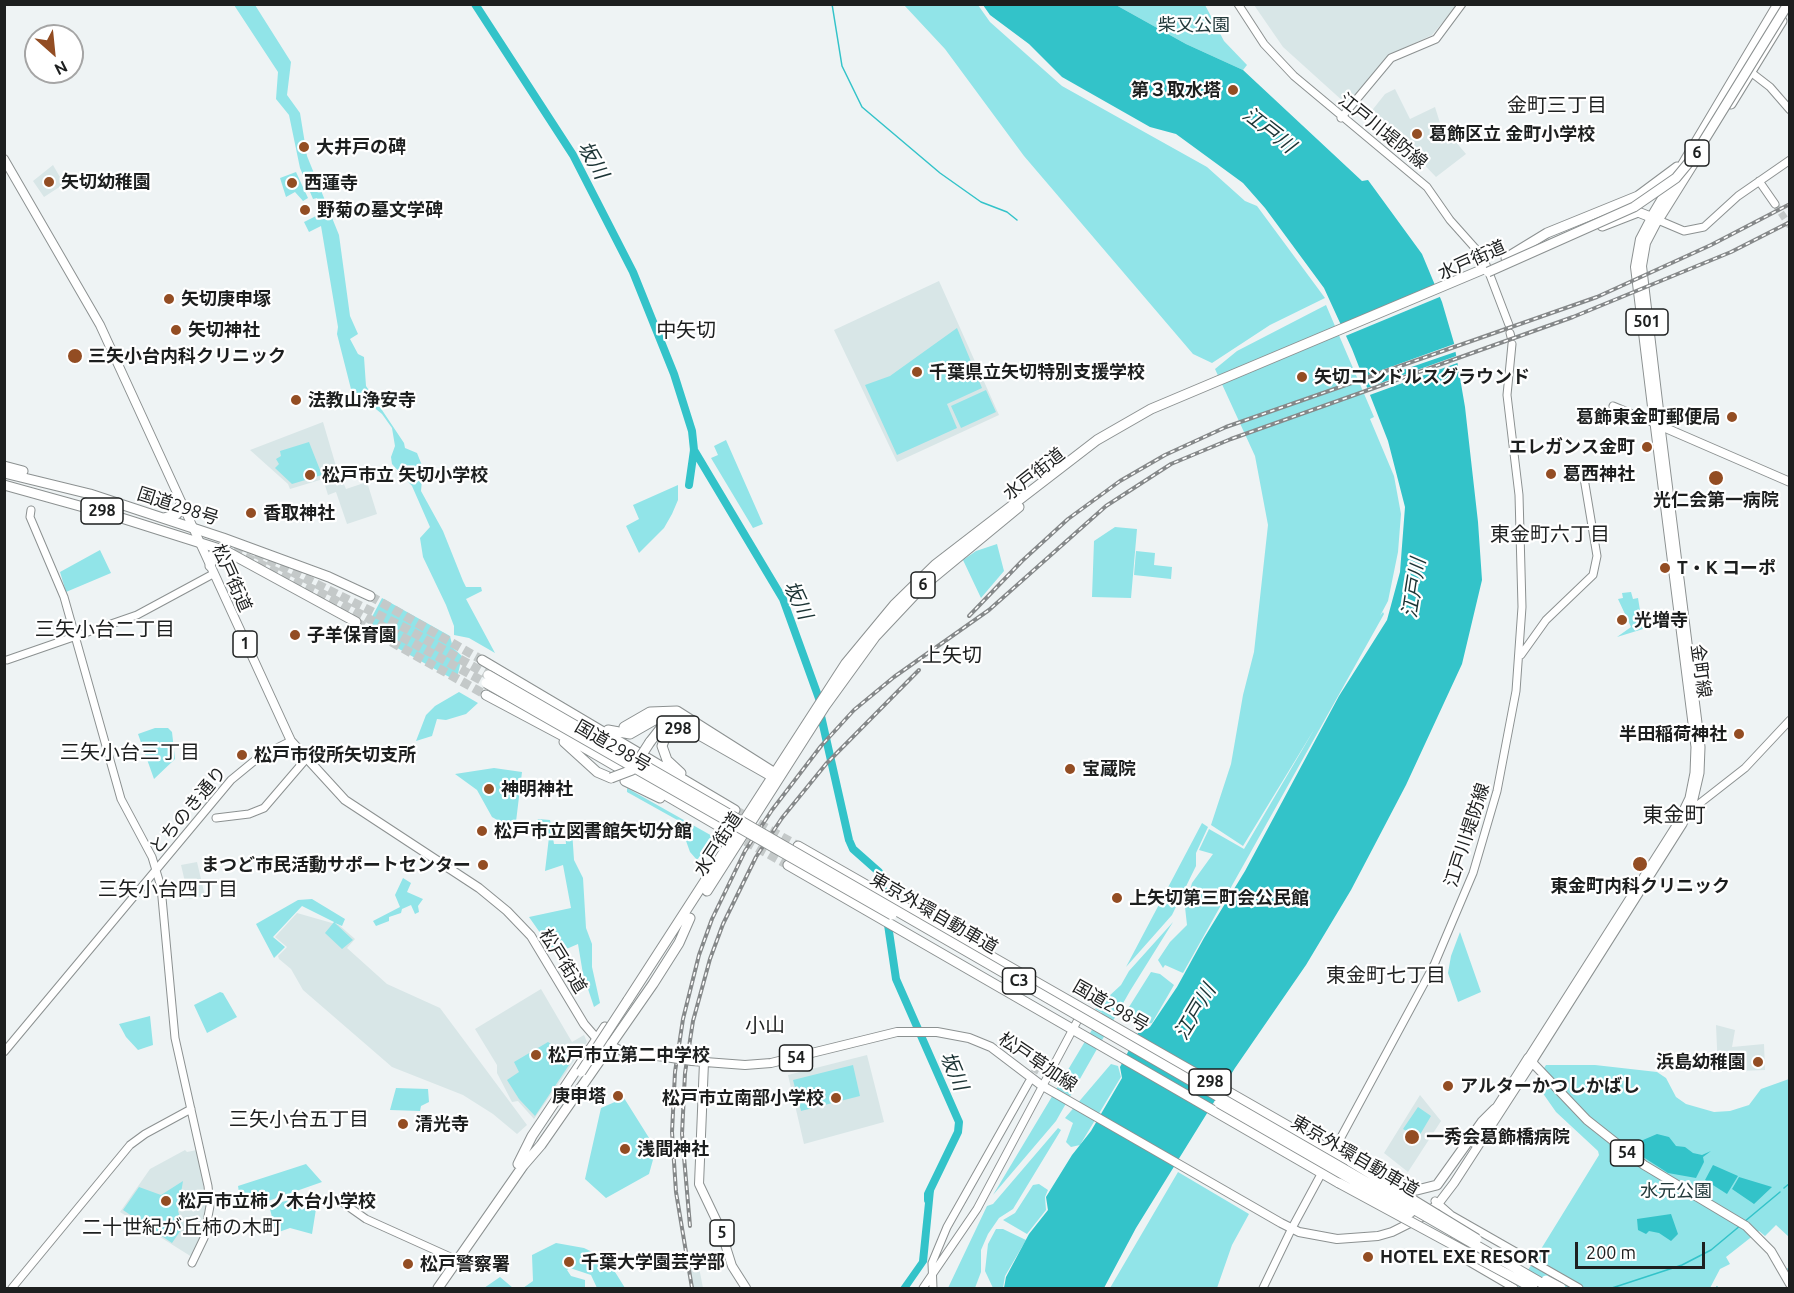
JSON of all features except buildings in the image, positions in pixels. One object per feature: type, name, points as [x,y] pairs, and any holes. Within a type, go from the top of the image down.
[{"type":"highway","name":"6","points":[[1655,218],[1669,201],[1778,4]]},
{"type":"highway","name":"水戸街道","points":[[1487,270],[1506,258],[1627,204],[1670,177],[1691,153],[1783,4]]},
{"type":"highway","name":"水戸街道","points":[[631,1002],[775,775],[870,631],[918,581],[1042,484],[1126,428],[1189,395],[1519,258],[1634,207],[1676,178],[1695,156],[1788,4]]},
{"type":"highway","name":"6","points":[[1695,153],[1751,73],[1790,10]]},
{"type":"highway","points":[[1506,258],[1536,239],[1646,191],[1695,153]]},
{"type":"highway","points":[[1519,258],[1634,213],[1641,212],[1655,218],[1659,205],[1695,153]]},
{"type":"highway","points":[[1646,191],[1659,205]]},
{"type":"highway","points":[[1659,205],[1669,201]]},
{"type":"highway","points":[[4,466],[65,481],[99,492],[122,504]]},
{"type":"highway","name":"国道298号","points":[[4,473],[122,504],[164,518],[289,561],[370,596]]},
{"type":"highway","name":"国道298号","points":[[4,485],[131,520],[226,551],[356,622]]},
{"type":"highway","points":[[4,491],[82,512],[131,520]]},
{"type":"highway","points":[[164,518],[177,514],[181,503]]},
{"type":"highway","points":[[212,570],[213,554],[226,551]]},
{"type":"highway","name":"298","points":[[482,660],[592,723],[626,734],[639,731],[665,716],[678,716],[692,720]]},
{"type":"highway","name":"東京外環自動車道","points":[[1542,1288],[487,679],[1550,1288]]},
{"type":"highway","name":"国道298号","points":[[489,697],[722,828]]},
{"type":"highway","name":"298","points":[[624,727],[636,718],[657,710],[676,711],[775,775]]},
{"type":"highway","name":"298","points":[[577,748],[597,772],[611,778],[632,770],[661,728],[679,722],[693,726],[728,751]]},
{"type":"highway","name":"国道298号","points":[[592,723],[735,810]]},
{"type":"highway","name":"298","points":[[717,799],[671,765],[662,751],[662,741],[671,731],[686,729],[775,775]]},
{"type":"highway","name":"水戸街道","points":[[537,1141],[690,918],[775,775]]},
{"type":"highway","name":"298","points":[[625,781],[709,820]]},
{"type":"highway","name":"国道298号","points":[[798,846],[1324,1148],[1335,1152],[1561,1288]]},
{"type":"highway","name":"298","points":[[788,865],[862,908],[878,922],[974,971],[1323,1174],[1533,1288]]},
{"type":"highway","points":[[840,869],[869,878],[875,890]]},
{"type":"highway","points":[[438,1288],[528,1153],[609,1047],[679,943],[690,918]]},
{"type":"highway","points":[[537,1141],[597,1039],[669,933],[680,923]]},
{"type":"highway","points":[[1360,1167],[1412,1189],[1426,1190],[1441,1182],[1477,1129],[1495,1109]]},
{"type":"main road","name":"松戸街道","points":[[4,159],[100,325],[291,741],[355,807],[479,888],[507,911],[531,936],[584,1024],[597,1039],[609,1047]]},
{"type":"main road","name":"501","points":[[1655,218],[1640,240],[1635,267],[1657,425]]},
{"type":"main road","points":[[1657,425],[1790,482]]},
{"type":"main road","name":"松戸草加線","points":[[609,1047],[624,1052],[692,1061],[745,1065],[771,1063],[874,1036],[914,1031],[957,1035],[983,1043],[1000,1053],[1041,1085],[1281,1223],[1297,1230],[1328,1238],[1385,1235],[1400,1229],[1437,1202],[1454,1183],[1530,1059]]},
{"type":"main road","name":"松戸草加線","points":[[1437,1202],[1495,1109],[1530,1059]]},
{"type":"main road","name":"54","points":[[1530,1059],[1587,1120],[1637,1160],[1743,1224],[1771,1251],[1790,1284]]},
{"type":"main road","name":"5","points":[[704,1062],[699,1184],[722,1233],[732,1266],[746,1288]]},
{"type":"street","name":"江戸川堤防線","points":[[1238,4],[1271,53],[1341,118],[1418,177],[1450,220],[1478,249],[1491,276],[1509,325]]},
{"type":"street","points":[[1341,118],[1390,58],[1436,39],[1462,4]]},
{"type":"street","points":[[1742,66],[1777,94],[1790,110]]},
{"type":"street","points":[[1655,218],[1679,230],[1704,227],[1759,181],[1790,160]]},
{"type":"street","points":[[1759,181],[1775,204]]},
{"type":"street","name":"江戸川堤防線","points":[[1263,1288],[1297,1230],[1323,1174],[1415,1005],[1473,873],[1504,762],[1520,658],[1521,544],[1507,390],[1511,338]]},
{"type":"street","points":[[1613,405],[1657,425]]},
{"type":"street","name":"金町線","points":[[1530,1059],[1687,810],[1693,781],[1695,747],[1657,425]]},
{"type":"street","points":[[1520,658],[1546,620],[1593,575],[1597,556],[1584,478]]},
{"type":"street","points":[[31,510],[30,517],[60,584],[121,799],[157,870],[162,892],[175,1038],[208,1186],[210,1206],[204,1238],[192,1263]]},
{"type":"street","points":[[7,660],[137,615],[212,570]]},
{"type":"street","points":[[1687,810],[1745,768],[1790,720]]},
{"type":"street","name":"とちのき通り","points":[[4,1052],[231,780],[259,757],[291,741]]},
{"type":"street","points":[[216,818],[249,814],[264,808],[306,759]]},
{"type":"street","points":[[923,1288],[977,1209],[1011,1149],[1067,1027],[1079,1006]]},
{"type":"street","points":[[933,1288],[932,1263],[947,1227],[1029,1082]]},
{"type":"street","points":[[4,1282],[13,1288],[130,1145],[151,1130],[191,1109]]},
{"type":"street","points":[[339,1200],[366,1220],[457,1260]]},
{"type":"street","points":[[1437,1202],[1447,1212],[1579,1288]]},
{"type":"street","points":[[1447,1212],[1457,1243],[1466,1260],[1514,1288]]},
{"type":"shaded area","points":[[1254,5],[1457,5],[1432,35],[1389,55],[1364,89],[1345,103],[1283,47]]},
{"type":"shaded area","name":"葛飾区立 金町小学校","points":[[1395,89],[1410,119],[1435,107],[1440,123],[1466,154],[1436,177],[1411,151],[1406,151],[1366,118],[1385,94]]},
{"type":"shaded area","name":"矢切幼稚園","points":[[53,165],[64,184],[44,197],[33,181]]},
{"type":"shaded area","name":"千葉県立矢切特別支援学校","points":[[939,281],[999,415],[897,462],[834,330]]},
{"type":"shaded area","name":"松戸市立 矢切小学校","points":[[323,422],[336,466],[346,489],[367,482],[377,514],[347,524],[336,492],[328,495],[323,479],[290,489],[288,484],[250,450]]},
{"type":"shaded area","points":[[197,862],[205,896],[189,899],[181,865]]},
{"type":"shaded area","points":[[297,913],[339,925],[355,939],[347,948],[387,984],[440,1008],[527,1125],[517,1134],[493,1114],[463,1095],[392,1067],[303,990],[291,969],[279,959],[278,956],[287,947],[275,937]]},
{"type":"shaded area","name":"松戸市立第二中学校","points":[[541,989],[572,1042],[584,1035],[587,1042],[534,1119],[518,1101],[512,1102],[497,1073],[497,1065],[475,1029]]},
{"type":"shaded area","points":[[1716,1025],[1735,1030],[1732,1047],[1764,1044],[1765,1070],[1737,1071],[1736,1055],[1726,1055],[1726,1070],[1718,1070]]},
{"type":"shaded area","name":"松戸市立南部小学校","points":[[867,1055],[884,1122],[804,1144],[788,1075]]},
{"type":"shaded area","name":"一秀会葛飾橋病院","points":[[1420,1095],[1441,1121],[1408,1172],[1384,1153]]},
{"type":"shaded area","name":"松戸市立柿ノ木台小学校","points":[[185,1150],[187,1152],[197,1150],[207,1207],[204,1228],[192,1257],[120,1212],[150,1169]]},
{"type":"shaded area","points":[[697,1257],[703,1288],[690,1288],[685,1259]]},
{"type":"green space","points":[[234,5],[255,5],[291,62],[287,95],[300,113],[307,156],[339,235],[350,316],[358,334],[350,339],[358,354],[364,357],[366,386],[404,443],[405,448],[417,453],[423,468],[421,491],[443,531],[463,581],[466,587],[481,587],[482,591],[466,599],[495,653],[469,638],[454,635],[454,626],[446,605],[423,557],[420,538],[430,527],[412,486],[392,464],[391,457],[395,446],[392,428],[382,414],[366,401],[368,394],[352,393],[337,334],[338,327],[321,226],[309,232],[304,222],[318,215],[321,220],[322,206],[317,198],[313,199],[300,168],[289,115],[276,99],[278,72]]},
{"type":"green space","points":[[904,5],[978,5],[990,22],[1062,86],[1207,167],[1245,201],[1257,206],[1325,298],[1270,325],[1212,363],[1193,354],[1024,156],[945,49]]},
{"type":"green space","name":"柴又公園","points":[[1116,5],[1205,5],[1224,41],[1247,65],[1243,70],[1186,44]]},
{"type":"green space","points":[[296,172],[308,198],[303,201],[295,192],[286,197],[280,178]]},
{"type":"green space","points":[[1326,305],[1374,417],[1370,419],[1394,476],[1401,514],[1398,552],[1388,601],[1380,616],[1383,612],[1384,614],[1183,973],[1165,965],[1163,968],[1158,960],[1170,942],[1187,925],[1185,907],[1192,883],[1213,854],[1199,850],[1209,829],[1244,849],[1315,728],[1243,846],[1211,825],[1231,764],[1243,695],[1254,652],[1268,525],[1255,456],[1215,369],[1237,351]]},
{"type":"green space","points":[[957,328],[982,388],[947,404],[957,428],[897,455],[865,385],[890,376]]},
{"type":"green space","points":[[986,390],[996,412],[961,428],[951,406]]},
{"type":"green space","points":[[726,440],[763,524],[753,528],[711,458],[718,455],[714,446]]},
{"type":"green space","points":[[309,442],[322,475],[292,484],[275,468],[279,464],[276,459],[281,456],[280,451]]},
{"type":"green space","points":[[678,485],[678,500],[664,528],[639,553],[626,526],[639,519],[633,505]]},
{"type":"green space","points":[[1115,527],[1137,529],[1131,598],[1092,597],[1094,541]]},
{"type":"green space","points":[[997,544],[1004,571],[981,598],[963,560],[976,551]]},
{"type":"green space","points":[[100,550],[111,573],[66,592],[60,572]]},
{"type":"green space","points":[[1136,551],[1155,553],[1154,565],[1172,567],[1171,579],[1134,575]]},
{"type":"green space","points":[[1631,592],[1633,599],[1638,598],[1643,629],[1617,637],[1631,627],[1618,599],[1623,598],[1622,593]]},
{"type":"green space","points":[[382,598],[450,636],[453,648],[462,656],[458,674],[451,678],[365,630]]},
{"type":"green space","points":[[459,692],[478,703],[466,714],[446,720],[437,719],[432,736],[416,741],[426,715],[435,706]]},
{"type":"green space","points":[[155,728],[168,728],[172,732],[175,759],[154,779],[138,734]]},
{"type":"green space","points":[[494,768],[522,772],[515,830],[492,817],[477,790],[455,774]]},
{"type":"green space","points":[[627,788],[714,837],[697,860],[690,852],[679,821],[627,792]]},
{"type":"green space","points":[[538,819],[550,820],[554,844],[566,844],[565,832],[572,830],[574,860],[583,878],[586,928],[592,944],[592,967],[600,1003],[594,1007],[583,974],[578,944],[564,950],[550,947],[529,917],[571,908],[563,865],[545,871],[549,837],[544,836],[546,826],[535,826]]},
{"type":"green space","points":[[1202,823],[1208,827],[1196,853],[1196,866],[1172,915],[1126,967]]},
{"type":"green space","points":[[403,878],[411,883],[407,892],[423,899],[418,906],[419,912],[415,914],[411,905],[402,909],[401,913],[389,917],[389,921],[376,926],[373,921],[400,907],[395,895]]},
{"type":"green space","points":[[312,899],[345,919],[342,926],[335,923],[353,940],[342,949],[325,933],[334,922],[302,906],[273,937],[285,947],[274,958],[256,924],[298,900]]},
{"type":"green space","points":[[1173,922],[1130,991],[1056,1121],[993,1195],[1102,1013],[1095,1009],[1121,985],[1129,971]]},
{"type":"green space","points":[[1460,932],[1481,992],[1458,1002],[1448,973],[1451,956]]},
{"type":"green space","points":[[1151,972],[1160,974],[1174,985],[1152,1023],[1140,1025],[1127,1021],[1124,1015]]},
{"type":"green space","points":[[220,992],[223,993],[237,1017],[207,1033],[194,1005]]},
{"type":"green space","points":[[150,1016],[153,1045],[138,1050],[126,1037],[119,1024]]},
{"type":"green space","points":[[548,1042],[573,1059],[535,1116],[519,1099],[507,1080],[519,1072],[514,1062]]},
{"type":"green space","points":[[1111,1064],[1118,1066],[1121,1077],[1080,1145],[1071,1147],[1066,1142],[1073,1123],[1065,1118]]},
{"type":"green space","points":[[853,1065],[860,1096],[801,1111],[793,1080]]},
{"type":"green space","name":"水元公園","points":[[1546,1065],[1595,1065],[1657,1072],[1666,1078],[1676,1097],[1686,1104],[1714,1112],[1730,1111],[1749,1105],[1761,1089],[1789,1079],[1789,1237],[1776,1225],[1765,1236],[1759,1231],[1726,1257],[1730,1264],[1720,1269],[1710,1288],[1517,1288],[1599,1155],[1598,1151],[1556,1112],[1535,1082]]},
{"type":"green space","points":[[396,1088],[428,1089],[429,1102],[421,1106],[420,1111],[390,1110]]},
{"type":"green space","points":[[624,1098],[656,1149],[649,1174],[606,1198],[585,1179],[601,1108]]},
{"type":"green space","points":[[1418,1107],[1431,1116],[1418,1138],[1403,1129]]},
{"type":"green space","points":[[1058,1128],[1061,1130],[1013,1209],[999,1218],[988,1234],[981,1250],[981,1272],[975,1288],[948,1288],[987,1206],[993,1204]]},
{"type":"green space","points":[[306,1164],[322,1182],[268,1201],[240,1198],[238,1186]]},
{"type":"green space","points":[[1178,1172],[1249,1214],[1232,1245],[1217,1288],[1110,1288]]},
{"type":"green space","points":[[183,1181],[178,1211],[183,1227],[172,1243],[123,1210],[139,1187],[161,1195]]},
{"type":"green space","points":[[1039,1184],[1048,1190],[1045,1197],[1046,1210],[1027,1234],[1003,1220],[1015,1213],[1033,1185]]},
{"type":"green space","points":[[298,1198],[305,1206],[316,1209],[312,1234],[290,1228],[276,1233],[269,1205]]},
{"type":"green space","points":[[996,1229],[1003,1229],[1026,1240],[1005,1276],[1003,1288],[993,1288],[985,1271],[988,1244]]},
{"type":"green space","name":"千葉大学園芸学部","points":[[556,1243],[584,1248],[607,1259],[625,1288],[597,1288],[591,1275],[570,1268],[567,1270],[571,1276],[585,1280],[585,1288],[523,1288],[533,1281],[532,1255]]},
{"type":"green space","points":[[500,1277],[513,1288],[484,1288]]},
{"type":"water","name":"江戸川","points":[[983,5],[1116,5],[1186,44],[1243,70],[1362,181],[1368,180],[1422,254],[1442,302],[1454,343],[1465,407],[1478,522],[1482,580],[1462,664],[1406,785],[1351,890],[1306,965],[1235,1068],[1136,1228],[1104,1288],[1004,1288],[1006,1277],[1029,1234],[1048,1210],[1046,1197],[1072,1155],[1091,1131],[1122,1078],[1120,1067],[1138,1033],[1150,1027],[1177,987],[1245,871],[1339,696],[1387,620],[1400,572],[1405,507],[1388,441],[1352,349],[1324,288],[1265,208],[1243,183],[1176,134],[1150,127],[1062,77],[1029,44],[990,15]]},
{"type":"water","points":[[1657,1134],[1669,1137],[1676,1146],[1685,1147],[1693,1153],[1702,1155],[1711,1151],[1703,1157],[1704,1162],[1696,1178],[1668,1173],[1640,1155],[1638,1147],[1643,1140]]},
{"type":"water","points":[[1713,1165],[1738,1176],[1727,1194],[1705,1180]]},
{"type":"water","points":[[1739,1177],[1772,1187],[1754,1204],[1732,1189]]},
{"type":"water","points":[[934,1190],[927,1262],[909,1288],[900,1288],[919,1261],[926,1193]]},
{"type":"water","points":[[1671,1214],[1678,1234],[1671,1241],[1659,1233],[1649,1231],[1646,1234],[1638,1230],[1637,1219]]},
{"type":"pier","points":[[1438,285],[1442,296],[1343,337],[1338,326]]},
{"type":"pier","points":[[1457,343],[1458,351],[1362,384],[1360,378]]},
{"type":"pier","points":[[1459,355],[1460,362],[1367,396],[1364,389]]},
{"type":"waterway","name":"坂川","points":[[475,4],[573,155],[633,272],[674,374],[692,431],[694,450],[689,485]]},
{"type":"waterway","points":[[832,4],[842,66],[862,107],[940,173],[981,202],[1007,212],[1017,220]]},
{"type":"waterway","name":"坂川","points":[[694,450],[783,599],[821,704],[821,716],[849,840],[853,849],[879,872],[885,900]]},
{"type":"waterway","name":"坂川","points":[[887,918],[896,979],[959,1122],[958,1132],[928,1194],[928,1200]]},
{"type":"waterway","points":[[1784,1188],[1790,1183]]},
{"type":"waterway","points":[[1744,1222],[1780,1192]]},
{"type":"waterway","points":[[1612,1288],[1682,1265],[1711,1250],[1741,1225]]},
{"type":"tunnel","points":[[1775,204],[1790,226]]},
{"type":"tunnel","points":[[233,551],[331,598],[486,683]]},
{"type":"tunnel","points":[[256,554],[407,629],[488,675]]},
{"type":"tunnel","points":[[370,596],[482,660]]},
{"type":"tunnel","points":[[356,622],[486,695]]},
{"type":"tunnel","points":[[735,810],[798,846]]},
{"type":"tunnel","points":[[722,828],[788,865]]},
{"type":"tunnel","points":[[1029,1082],[1036,1069]]},
{"type":"railway","points":[[969,616],[1022,561],[1068,519],[1120,481],[1165,455],[1226,427],[1597,297],[1711,245],[1790,204]]},
{"type":"railway","points":[[692,1288],[676,1192],[672,1132],[675,1072],[683,1019],[699,955],[712,919],[745,851],[772,810],[821,746],[854,710],[894,677],[989,610],[1106,506],[1171,464],[1231,439],[1573,317],[1731,252],[1790,222]]},
{"type":"railway","points":[[690,1226],[682,1134],[685,1073],[693,1021],[710,959],[723,924],[756,857],[782,818],[826,764],[919,670]]},
{"type":"place","name":"第３取水塔","points":[[1233,90]]},
{"type":"place","name":"葛飾区立 金町小学校","points":[[1417,134]]},
{"type":"place","name":"大井戸の碑","points":[[304,147]]},
{"type":"place","name":"矢切幼稚園","points":[[49,182]]},
{"type":"place","name":"西蓮寺","points":[[292,183]]},
{"type":"place","name":"野菊の墓文学碑","points":[[305,210]]},
{"type":"place","name":"矢切庚申塚","points":[[169,299]]},
{"type":"place","name":"矢切神社","points":[[176,330]]},
{"type":"place","name":"三矢小台内科クリニック","points":[[75,356]]},
{"type":"place","name":"千葉県立矢切特別支援学校","points":[[917,372]]},
{"type":"place","name":"矢切コンドルスグラウンド","points":[[1302,377]]},
{"type":"place","name":"法教山浄安寺","points":[[296,400]]},
{"type":"place","name":"葛飾東金町郵便局","points":[[1732,417]]},
{"type":"place","name":"エレガンス金町","points":[[1647,447]]},
{"type":"place","name":"葛西神社","points":[[1551,474]]},
{"type":"place","name":"松戸市立 矢切小学校","points":[[310,475]]},
{"type":"place","name":"光仁会第一病院","points":[[1716,478]]},
{"type":"place","name":"香取神社","points":[[251,513]]},
{"type":"place","name":"T・K コーポ","points":[[1665,568]]},
{"type":"place","name":"光増寺","points":[[1622,620]]},
{"type":"place","name":"子羊保育園","points":[[295,635]]},
{"type":"place","name":"半田稲荷神社","points":[[1739,734]]},
{"type":"place","name":"松戸市役所矢切支所","points":[[242,755]]},
{"type":"place","name":"宝蔵院","points":[[1070,769]]},
{"type":"place","name":"神明神社","points":[[489,789]]},
{"type":"place","name":"松戸市立図書館矢切分館","points":[[482,831]]},
{"type":"place","name":"東金町内科クリニック","points":[[1640,864]]},
{"type":"place","name":"まつど市民活動サポートセンター","points":[[483,865]]},
{"type":"place","name":"上矢切第三町会公民館","points":[[1117,898]]},
{"type":"place","name":"松戸市立第二中学校","points":[[536,1055]]},
{"type":"place","name":"浜島幼稚園","points":[[1758,1062]]},
{"type":"place","name":"アルターかつしかばし","points":[[1448,1086]]},
{"type":"place","name":"庚申塔","points":[[618,1096]]},
{"type":"place","name":"松戸市立南部小学校","points":[[836,1098]]},
{"type":"place","name":"清光寺","points":[[403,1124]]},
{"type":"place","name":"一秀会葛飾橋病院","points":[[1412,1137]]},
{"type":"place","name":"浅間神社","points":[[625,1149]]},
{"type":"place","name":"松戸市立柿ノ木台小学校","points":[[166,1201]]},
{"type":"place","name":"HOTEL EXE RESORT","points":[[1368,1257]]},
{"type":"place","name":"千葉大学園芸学部","points":[[569,1262]]},
{"type":"place","name":"松戸警察署","points":[[408,1264]]},
{"type":"district","name":"金町三丁目","points":[[1557,105]]},
{"type":"district","name":"中矢切","points":[[686,330]]},
{"type":"district","name":"東金町六丁目","points":[[1550,534]]},
{"type":"district","name":"三矢小台二丁目","points":[[105,629]]},
{"type":"district","name":"上矢切","points":[[952,655]]},
{"type":"district","name":"三矢小台三丁目","points":[[130,752]]},
{"type":"district","name":"東金町","points":[[1674,815]]},
{"type":"district","name":"三矢小台四丁目","points":[[168,889]]},
{"type":"district","name":"東金町七丁目","points":[[1386,975]]},
{"type":"district","name":"小山","points":[[765,1025]]},
{"type":"district","name":"三矢小台五丁目","points":[[299,1119]]},
{"type":"district","name":"二十世紀が丘柿の木町","points":[[182,1227]]}]
